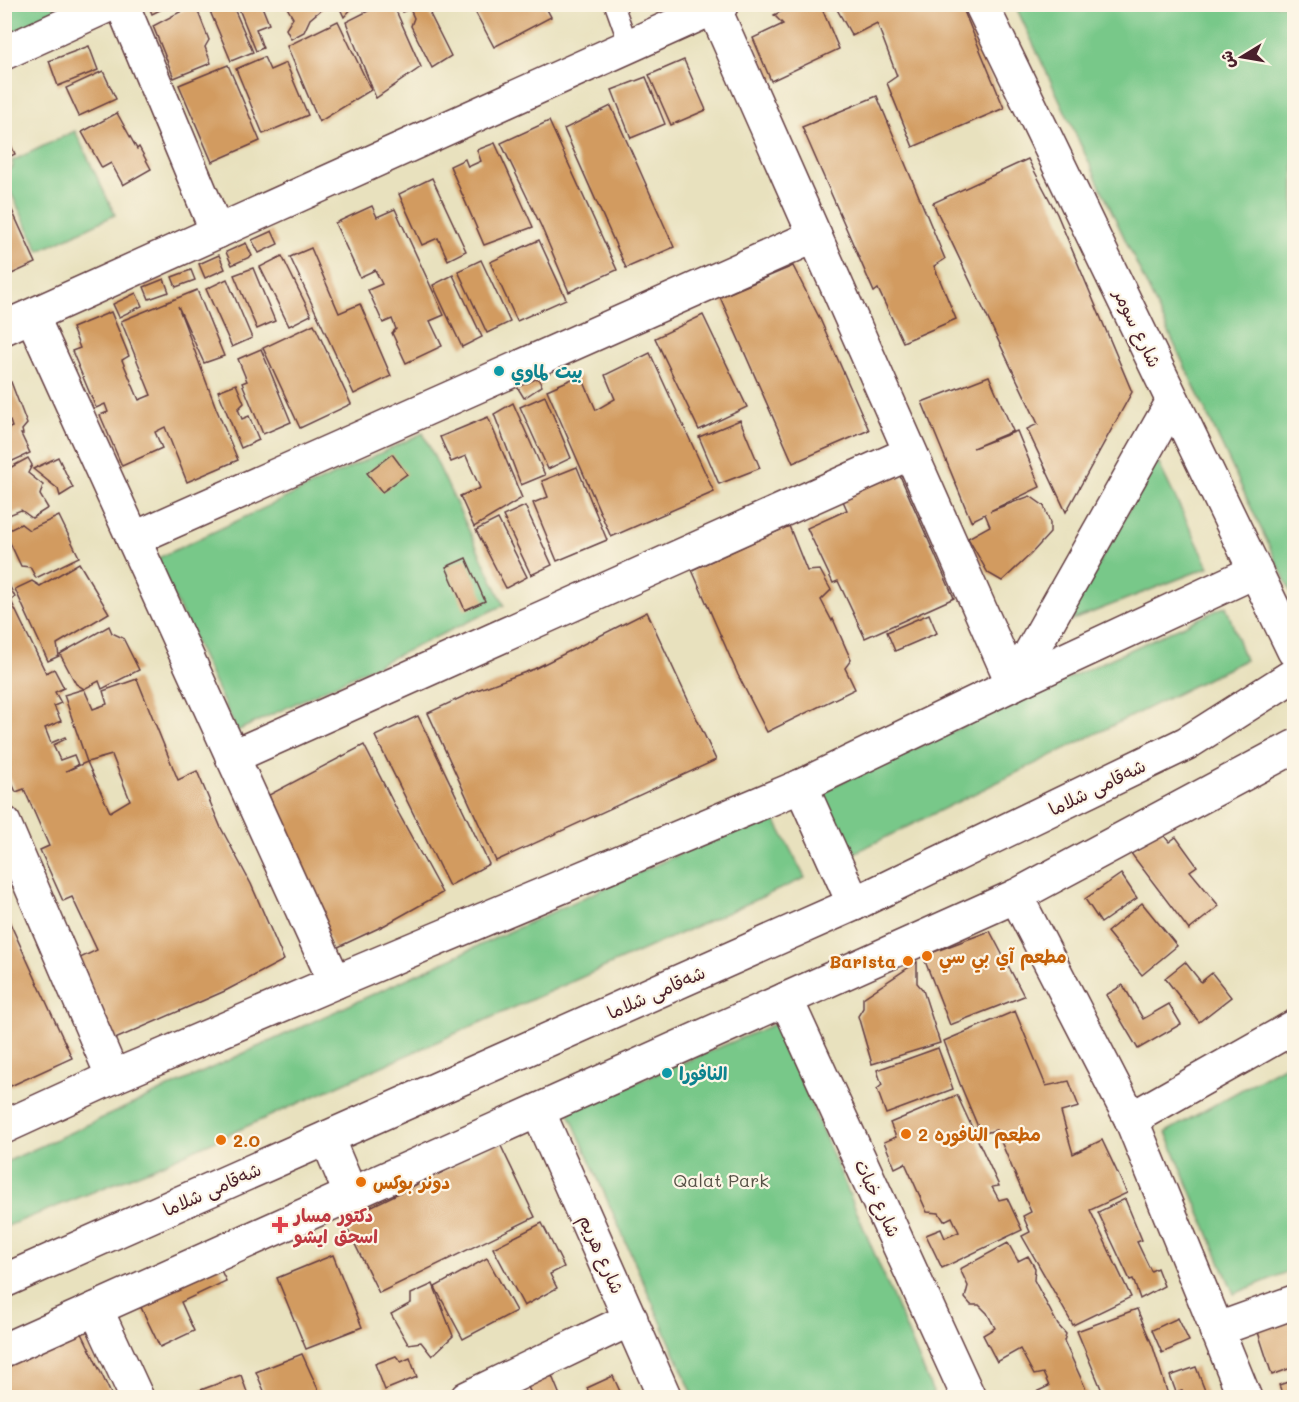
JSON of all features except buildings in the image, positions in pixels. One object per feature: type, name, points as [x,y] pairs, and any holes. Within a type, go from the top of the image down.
[{"type":"street","points":[[4,53],[111,4]]},
{"type":"street","points":[[122,4],[217,232]]},
{"type":"street","name":"شارع سومر","points":[[981,4],[1294,651]]},
{"type":"street","points":[[335,982],[133,539],[18,322],[718,6],[814,236],[1013,684]]},
{"type":"street","points":[[133,539],[814,236]]},
{"type":"street","points":[[1013,684],[1173,401]]},
{"type":"street","points":[[232,757],[910,453]]},
{"type":"street","points":[[4,1127],[113,1077],[335,982],[801,786],[1256,571]]},
{"type":"street","name":"شەقامی شلاما","points":[[4,1281],[854,904],[1187,743],[1294,675]]},
{"type":"street","points":[[4,1350],[1016,896],[1294,747]]},
{"type":"street","points":[[801,786],[854,904]]},
{"type":"street","points":[[4,823],[12,858],[113,1077]]},
{"type":"street","points":[[1016,896],[1131,1119],[1245,1398]]},
{"type":"street","name":"شارع خبات","points":[[786,999],[969,1398]]},
{"type":"street","points":[[1131,1119],[1294,1027]]},
{"type":"street","name":"شارع هريم","points":[[538,1111],[665,1398]]},
{"type":"street","points":[[327,1138],[351,1195]]},
{"type":"street","points":[[1216,1330],[1294,1302]]},
{"type":"street","points":[[96,1309],[137,1398]]},
{"type":"street","points":[[467,1398],[631,1319]]},
{"type":"lane","points":[[614,4],[629,46]]},
{"type":"green space","points":[[5,5],[74,5],[5,37]]},
{"type":"green space","points":[[1015,5],[1294,5],[1294,599]]},
{"type":"green space","points":[[75,131],[115,215],[39,251],[5,180],[5,172],[13,167],[12,161]]},
{"type":"green space","points":[[423,433],[504,605],[237,731],[156,559]]},
{"type":"green space","points":[[1157,460],[1209,567],[1065,623]]},
{"type":"green space","points":[[1226,606],[1245,660],[842,859],[815,794]]},
{"type":"green space","points":[[771,812],[805,878],[153,1168],[5,1227],[4,1163]]},
{"type":"green space","name":"Qalat Park","points":[[777,1023],[935,1397],[694,1397],[568,1111]]},
{"type":"green space","points":[[1294,1060],[1294,1269],[1234,1294],[1166,1132]]},
{"type":"place","name":"بيت لماوي","points":[[499,371]]},
{"type":"place","name":"مطعم آي بي سي","points":[[927,956]]},
{"type":"place","name":"Barista","points":[[908,961]]},
{"type":"place","name":"النافورا","points":[[667,1073]]},
{"type":"place","name":"مطعم النافوره 2","points":[[906,1134]]},
{"type":"place","name":"2.0","points":[[221,1140]]},
{"type":"place","name":"دونر بوكس","points":[[361,1182]]},
{"type":"place","name":"دكتور مسار اسحق ايشو","points":[[280,1225]]}]
